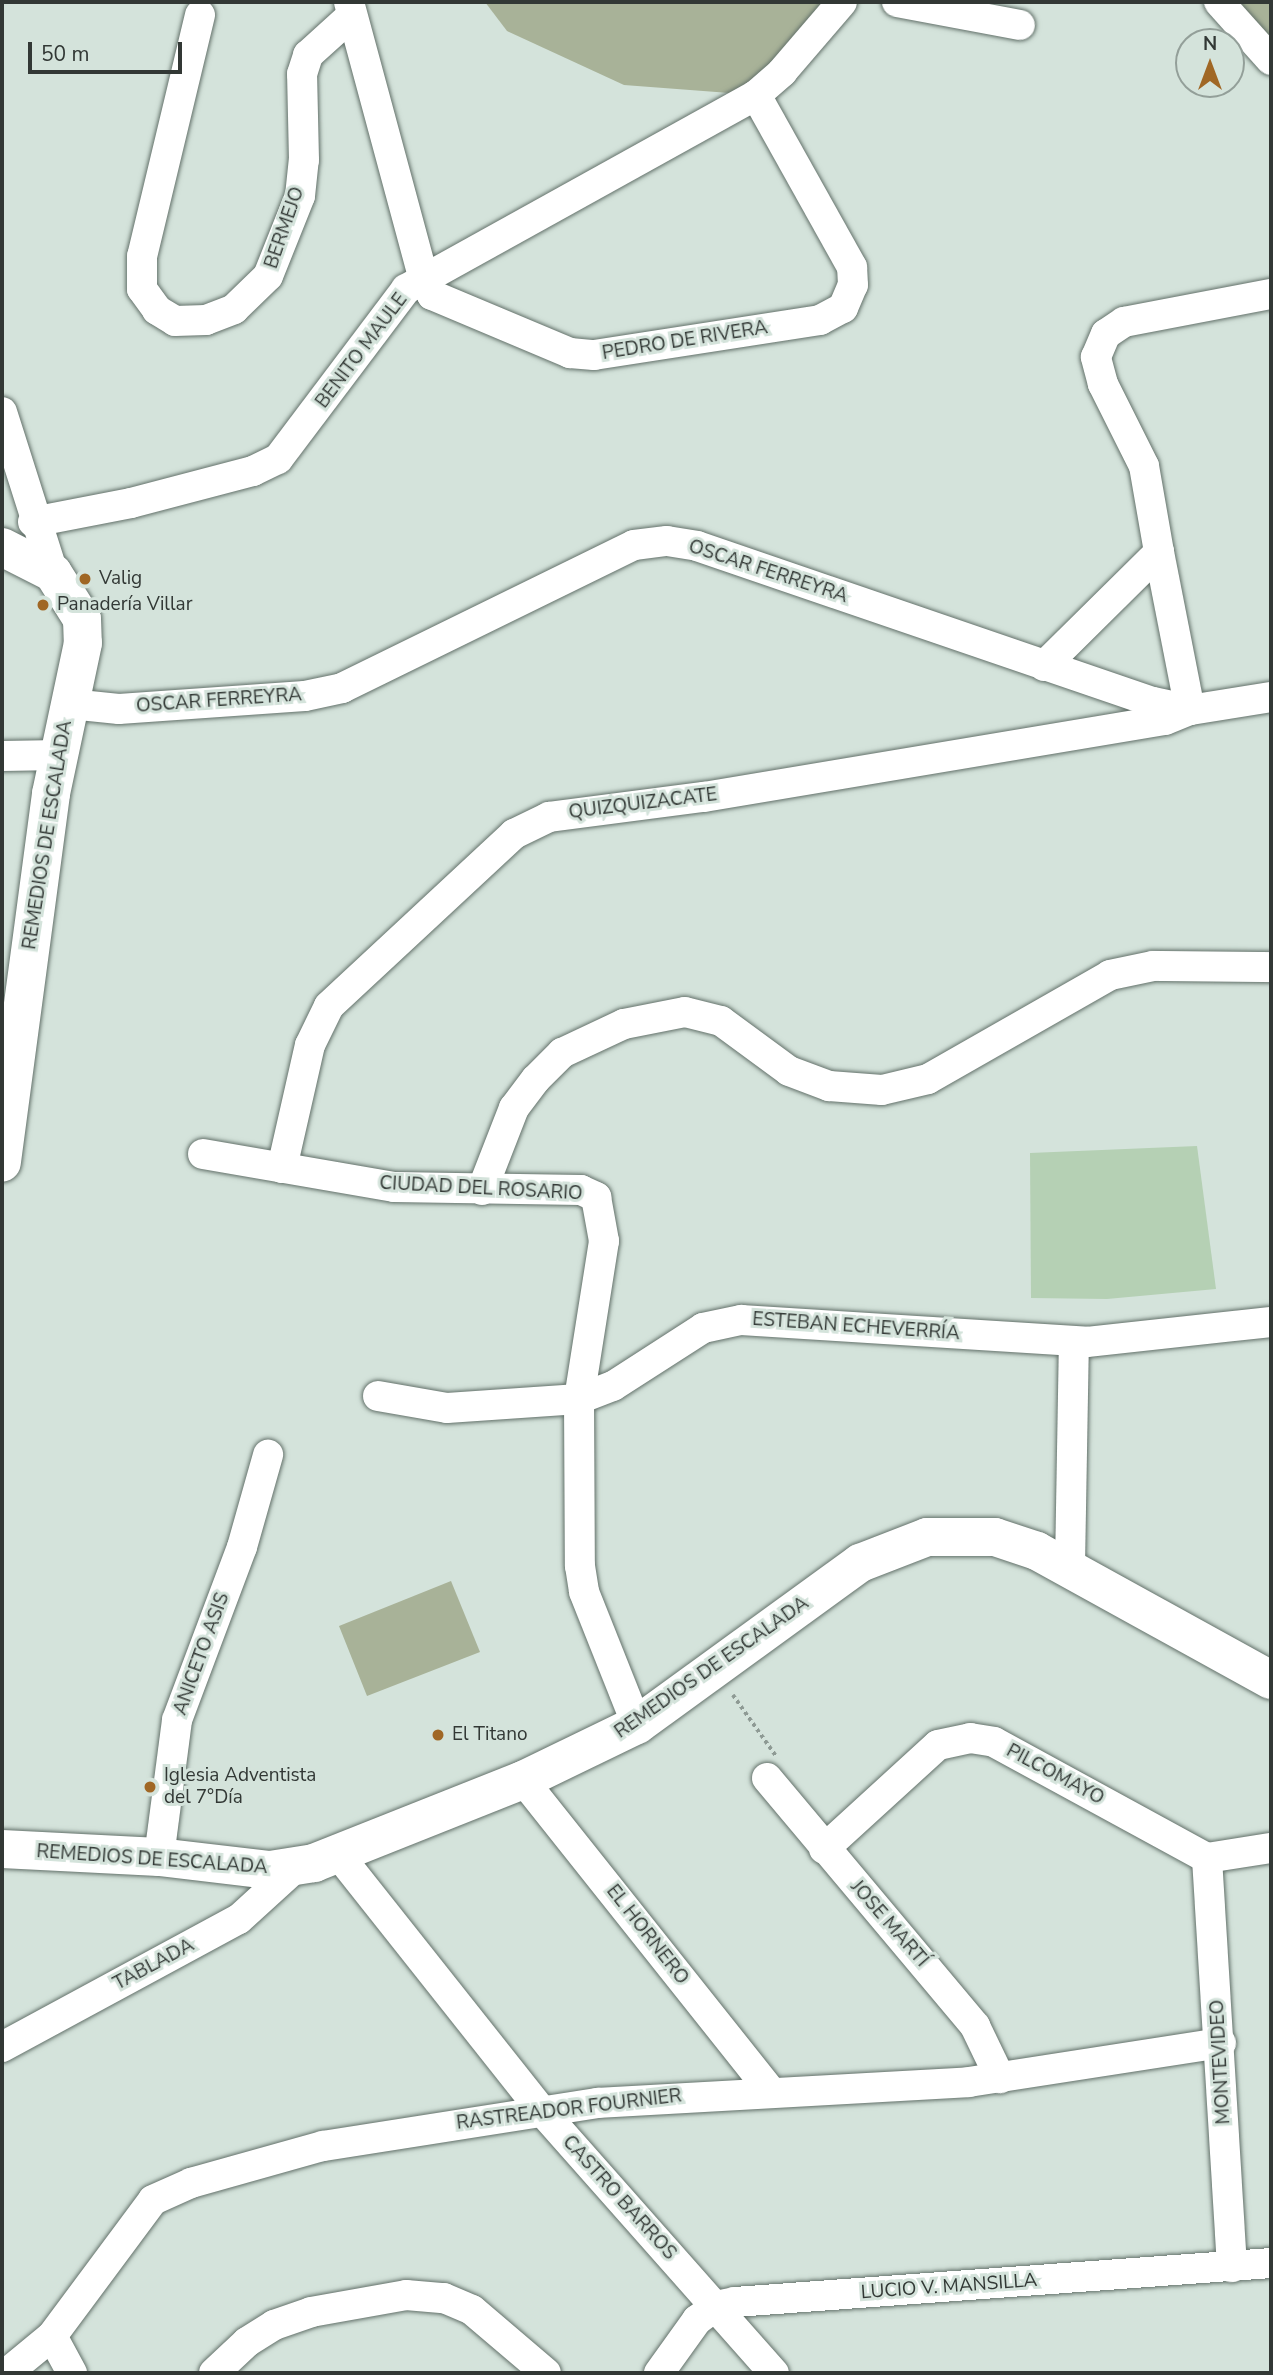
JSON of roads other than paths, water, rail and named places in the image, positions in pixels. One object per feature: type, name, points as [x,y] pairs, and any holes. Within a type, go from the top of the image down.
[{"type":"main road","points":[[2,547],[53,573]]},
{"type":"main road","name":"REMEDIOS DE ESCALADA","points":[[2,1163],[60,755],[83,643],[82,619],[53,573]]},
{"type":"main road","name":"REMEDIOS DE ESCALADA","points":[[2,1849],[159,1857],[270,1870],[296,1867],[338,1854],[523,1780],[637,1726],[860,1563],[894,1547],[927,1537],[995,1537],[1070,1566],[1271,1680]]},
{"type":"street","name":"BENITO MAULE","points":[[33,522],[131,503],[253,471],[278,459],[406,289],[756,95],[782,72],[842,2]]},
{"type":"street","points":[[897,2],[1020,24]]},
{"type":"street","points":[[1219,2],[1271,60]]},
{"type":"street","points":[[350,9],[424,280]]},
{"type":"street","name":"BERMEJO","points":[[200,15],[142,256],[142,289],[158,310],[175,321],[206,320],[234,309],[268,276],[300,196],[304,160],[302,74],[308,55],[350,9]]},
{"type":"street","name":"PEDRO DE RIVERA","points":[[424,280],[432,295],[569,352],[594,355],[820,320],[843,308],[853,285],[852,267],[756,95]]},
{"type":"street","points":[[1190,710],[1143,466],[1102,384],[1096,357],[1106,334],[1124,322],[1271,294]]},
{"type":"street","points":[[2,412],[33,522],[53,573]]},
{"type":"street","name":"OSCAR FERREYRA","points":[[70,705],[119,709],[305,696],[342,688],[634,545],[667,541],[697,546],[1044,666],[1190,710],[1271,697]]},
{"type":"street","points":[[1044,666],[1158,552]]},
{"type":"street","name":"QUIZQUIZACATE","points":[[282,1168],[310,1045],[329,1006],[514,834],[550,817],[704,797],[1165,720],[1190,710]]},
{"type":"street","points":[[2,755],[60,755]]},
{"type":"street","points":[[482,1190],[514,1108],[536,1079],[562,1053],[624,1024],[685,1012],[721,1021],[789,1071],[829,1086],[882,1090],[928,1079],[1110,975],[1153,966],[1271,967]]},
{"type":"street","name":"CIUDAD DEL ROSARIO","points":[[203,1154],[394,1187],[581,1190],[596,1197],[604,1241],[579,1399],[584,1592],[637,1726]]},
{"type":"street","name":"ESTEBAN ECHEVERRÍA","points":[[378,1396],[447,1408],[579,1399],[613,1386],[703,1328],[741,1320],[1074,1342],[1271,1322]]},
{"type":"street","points":[[1070,1566],[1074,1342]]},
{"type":"street","name":"ANICETO ASIS","points":[[159,1857],[177,1720],[242,1547],[268,1455]]},
{"type":"street","name":"PILCOMAYO","points":[[824,1849],[938,1745],[970,1738],[994,1742],[1207,1858]]},
{"type":"street","name":"JOSE MARTÍ","points":[[767,1777],[824,1849],[975,2026],[1000,2078]]},
{"type":"street","name":"EL HORNERO","points":[[523,1780],[770,2090]]},
{"type":"street","points":[[1207,1858],[1271,1848]]},
{"type":"street","name":"CASTRO BARROS","points":[[338,1854],[541,2111],[774,2373]]},
{"type":"street","name":"MONTEVIDEO","points":[[1207,1858],[1221,2043],[1232,2267]]},
{"type":"street","name":"TABLADA","points":[[2,2047],[239,1919],[296,1867]]},
{"type":"street","name":"RASTREADOR FOURNIER","points":[[6,2373],[52,2336],[139,2215],[164,2193],[323,2146],[541,2111],[770,2090],[1000,2078],[1221,2043]]},
{"type":"street","name":"LUCIO V. MANSILLA","points":[[716,2306],[1271,2263]]},
{"type":"street","points":[[214,2373],[247,2342],[274,2325],[311,2312],[406,2295],[444,2298],[472,2310],[546,2373]]},
{"type":"street","points":[[659,2373],[697,2320],[716,2306]]},
{"type":"street","points":[[52,2336],[72,2373]]},
{"type":"place","name":"Valig","points":[[85,579]]},
{"type":"place","name":"Panadería Villar","points":[[43,605]]},
{"type":"place","name":"El Titano","points":[[438,1735]]},
{"type":"place","name":"Iglesia Adventista del 7°Día","points":[[150,1787]]}]
